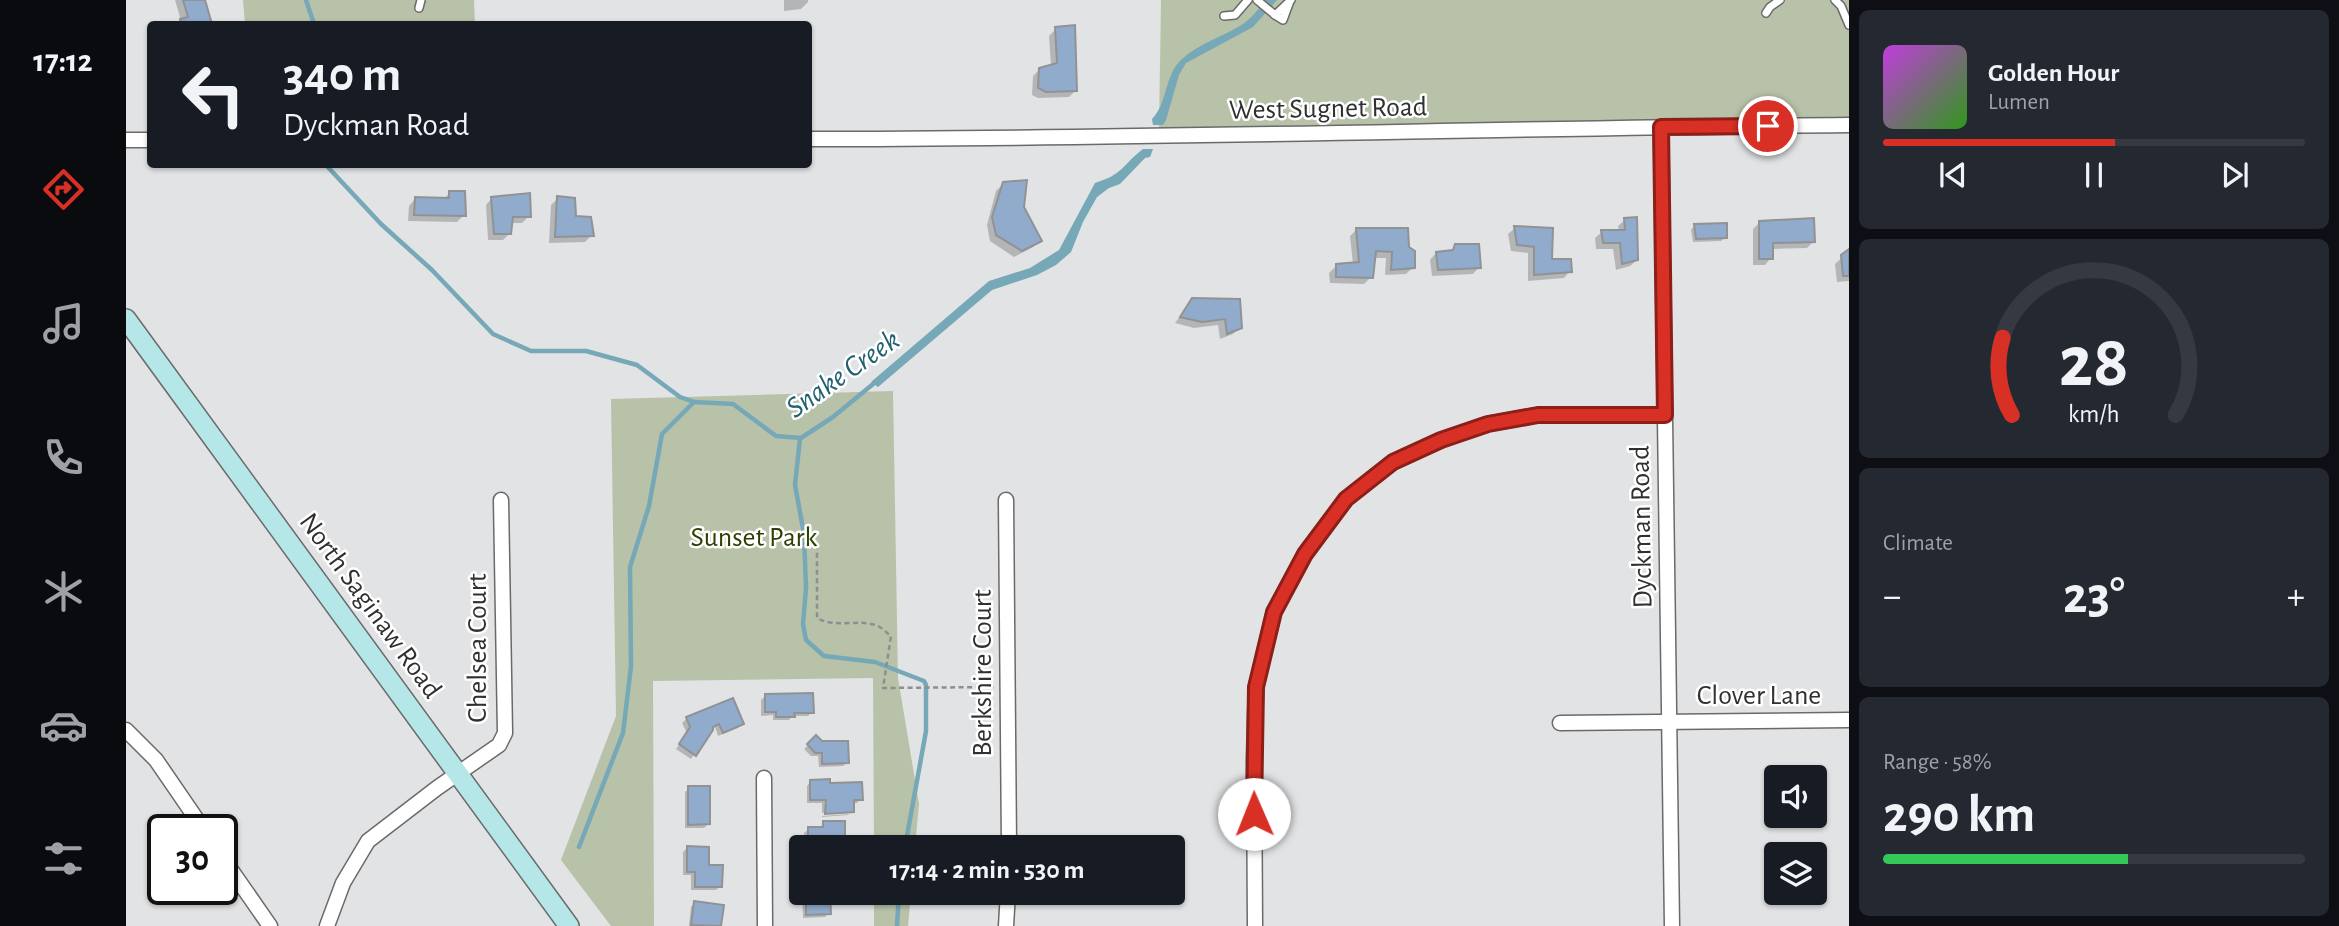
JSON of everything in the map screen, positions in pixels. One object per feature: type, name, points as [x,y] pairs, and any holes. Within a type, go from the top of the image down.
[{"type":"main road","name":"North Saginaw Road","points":[[126,318],[569,926]]},
{"type":"street","name":"West Sugnet Road","points":[[812,139],[1144,137],[1849,125]]},
{"type":"street","name":"Dyckman Road","points":[[1661,127],[1672,926]]},
{"type":"street","points":[[126,140],[147,140]]},
{"type":"street","points":[[1255,926],[1256,687],[1274,612],[1305,554],[1346,499],[1393,462],[1441,440],[1488,424],[1538,415],[1665,415]]},
{"type":"street","name":"Berkshire Court","points":[[1006,499],[1009,835]]},
{"type":"street","name":"Chelsea Court","points":[[327,926],[343,883],[368,841],[499,745],[505,733],[501,500]]},
{"type":"street","name":"Clover Lane","points":[[1560,723],[1849,719]]},
{"type":"street","points":[[126,730],[156,760],[193,814]]},
{"type":"street","points":[[764,778],[765,926]]},
{"type":"street","points":[[238,880],[270,926]]},
{"type":"street","points":[[1006,926],[1007,905]]},
{"type":"lane","points":[[1224,16],[1235,15],[1248,0]]},
{"type":"lane","points":[[1766,13],[1770,6],[1780,0]]},
{"type":"lane","points":[[1835,0],[1841,6],[1849,25]]},
{"type":"lane","points":[[1259,1],[1283,20],[1290,1]]},
{"type":"path","points":[[792,544],[816,543],[817,618],[827,624],[859,623],[879,626],[891,636],[883,688],[1007,687]]},
{"type":"green space","points":[[243,0],[474,0],[475,21],[245,21]]},
{"type":"green space","points":[[1161,0],[1849,0],[1849,117],[1159,129]]},
{"type":"green space","name":"Sunset Park","points":[[893,391],[898,678],[919,804],[916,835],[874,835],[873,678],[653,681],[654,926],[611,926],[561,860],[616,716],[611,399]]},
{"type":"green space","points":[[874,905],[910,905],[908,926],[874,926]]},
{"type":"water","points":[[1266,0],[1277,0],[1253,27],[1186,63],[1179,75],[1166,120],[1163,125],[1153,125],[1152,119],[1181,60],[1195,49],[1243,24]]},
{"type":"water","points":[[1143,149],[1153,149],[1150,157],[1145,158],[1120,184],[1097,197],[1071,252],[1056,265],[1037,275],[992,290],[878,387],[871,382],[989,281],[1030,268],[1059,250],[1095,183],[1117,173]]},
{"type":"building","points":[[183,0],[205,0],[211,21],[180,21],[188,17]]},
{"type":"building","points":[[1075,25],[1077,91],[1046,92],[1038,88],[1039,68],[1057,63],[1055,27]]},
{"type":"building","points":[[1027,180],[1024,207],[1042,241],[1022,251],[996,235],[992,217],[1003,182]]},
{"type":"building","points":[[449,191],[465,191],[466,216],[414,215],[415,197],[449,198]]},
{"type":"building","points":[[530,193],[531,217],[513,217],[511,234],[494,234],[491,197]]},
{"type":"building","points":[[557,196],[575,198],[576,216],[591,217],[594,236],[555,237]]},
{"type":"building","points":[[1637,217],[1638,260],[1622,264],[1620,243],[1603,243],[1601,230],[1625,230],[1624,218]]},
{"type":"building","points":[[1814,218],[1815,242],[1773,243],[1773,259],[1759,259],[1759,221]]},
{"type":"building","points":[[1727,223],[1727,238],[1696,239],[1694,224]]},
{"type":"building","points":[[1514,226],[1553,228],[1552,259],[1571,259],[1572,272],[1534,275],[1534,247],[1517,245]]},
{"type":"building","points":[[1356,228],[1408,228],[1409,247],[1415,251],[1415,268],[1391,270],[1392,252],[1376,251],[1373,278],[1336,277],[1336,264],[1359,262]]},
{"type":"building","points":[[1455,244],[1479,244],[1481,268],[1438,270],[1436,252],[1453,250]]},
{"type":"building","points":[[1849,249],[1849,276],[1843,276],[1841,255]]},
{"type":"building","points":[[1192,298],[1240,299],[1242,328],[1227,334],[1225,319],[1202,322],[1180,317]]},
{"type":"building","points":[[813,693],[814,713],[776,717],[776,712],[765,712],[765,694]]},
{"type":"building","points":[[733,698],[744,724],[723,733],[719,724],[713,727],[696,756],[679,744],[690,727],[686,717]]},
{"type":"building","points":[[816,735],[822,741],[848,741],[849,763],[822,764],[822,753],[815,753],[807,744]]},
{"type":"building","points":[[830,779],[830,783],[862,782],[863,800],[854,800],[854,812],[825,814],[826,800],[810,800],[810,780]]},
{"type":"building","points":[[688,786],[710,786],[710,824],[688,825]]},
{"type":"building","points":[[823,821],[845,821],[845,835],[808,835],[808,827],[823,827]]},
{"type":"building","points":[[687,846],[709,847],[709,865],[723,865],[722,887],[695,887],[695,872],[687,872]]},
{"type":"building","points":[[694,901],[724,905],[721,926],[691,925]]},
{"type":"building","points":[[806,905],[831,905],[831,914],[806,915]]},
{"type":"waterway","name":"Snake Creek","points":[[306,0],[313,21]]},
{"type":"waterway","name":"Snake Creek","points":[[329,168],[381,224],[432,270],[493,334],[531,351],[586,351],[637,365],[680,397],[694,402],[733,404],[776,436],[801,438],[833,417],[878,380]]},
{"type":"waterway","points":[[579,847],[623,733],[631,666],[630,567],[649,506],[662,434],[694,402]]},
{"type":"waterway","points":[[800,438],[795,485],[804,534],[806,588],[803,624],[806,640],[824,656],[875,662],[924,681],[926,685],[926,731],[907,835]]},
{"type":"waterway","points":[[897,926],[898,905]]},
{"type":"route","points":[[1254,814],[1256,687],[1274,612],[1305,554],[1346,499],[1393,462],[1441,440],[1488,424],[1538,415],[1665,415],[1661,127],[1768,126]]}]
